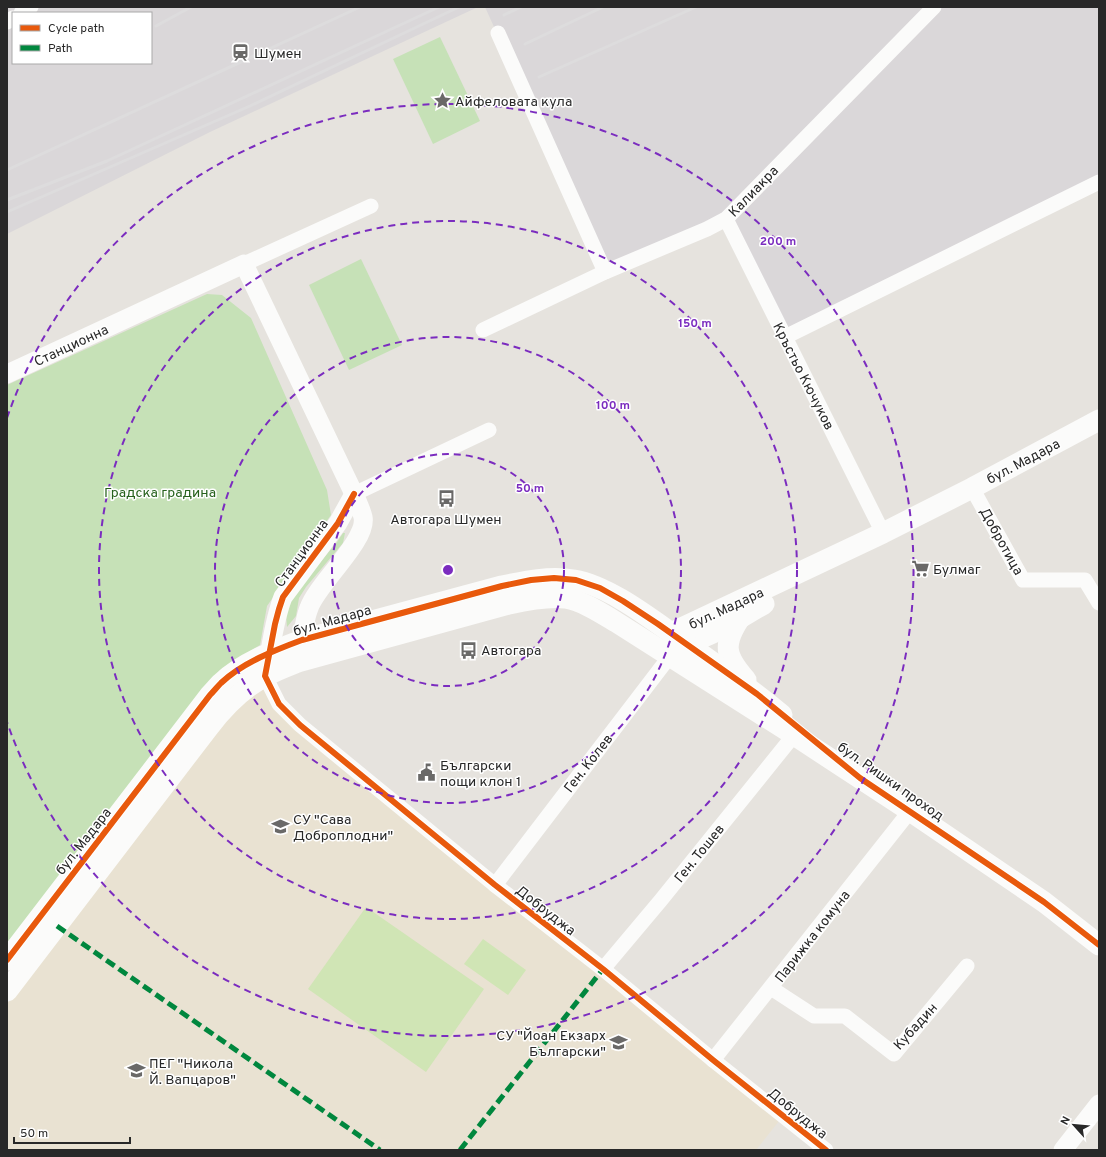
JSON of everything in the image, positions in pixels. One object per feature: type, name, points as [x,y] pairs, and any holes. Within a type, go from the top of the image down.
[{"type":"main road","name":"бул. Мадара","points":[[670,645],[972,488],[1099,420]]},
{"type":"main road","name":"бул. Мадара","points":[[670,645],[713,632],[740,618],[856,551],[883,533]]},
{"type":"main road","name":"бул. Мадара","points":[[7,960],[220,683],[234,672],[270,652],[302,640],[502,586],[531,580],[554,578],[576,580],[600,588],[623,601],[670,645]]},
{"type":"main road","points":[[7,991],[223,709],[240,693],[265,676],[298,662],[509,604],[536,598],[565,598],[591,607],[670,645]]},
{"type":"main road","points":[[740,618],[729,640],[728,645],[730,658],[735,667],[758,694]]},
{"type":"main road","name":"бул. Ришки проход","points":[[670,645],[758,694],[860,778]]},
{"type":"main road","name":"бул. Ришки проход","points":[[670,645],[794,735],[910,811],[1044,902],[1099,945]]},
{"type":"street","name":"Калиакра","points":[[483,330],[605,272],[707,229],[726,219],[934,7]]},
{"type":"street","points":[[498,33],[605,272]]},
{"type":"street","points":[[785,337],[1099,182]]},
{"type":"street","name":"Станционна","points":[[7,374],[371,206]]},
{"type":"street","name":"Кръстьо Кючуков","points":[[726,219],[883,533]]},
{"type":"street","points":[[244,264],[354,494],[363,518],[362,529],[356,541],[317,594],[309,608],[298,662]]},
{"type":"street","points":[[354,494],[489,430]]},
{"type":"street","name":"Добротица","points":[[972,488],[1023,580],[1085,580],[1099,603]]},
{"type":"street","name":"Станционна","points":[[265,676],[278,609],[284,597],[338,523],[354,494]]},
{"type":"street","name":"Ген. Колев","points":[[494,885],[670,645]]},
{"type":"street","name":"Добруджа","points":[[265,676],[279,704],[300,725],[494,885],[603,969],[713,1060],[826,1150]]},
{"type":"street","name":"Ген. Тошев","points":[[603,969],[661,900],[794,735]]},
{"type":"street","name":"Парижка комуна","points":[[713,1060],[910,811]]},
{"type":"street","name":"Кубадин","points":[[771,988],[814,1016],[845,1016],[894,1054],[967,966]]},
{"type":"street","points":[[1063,1150],[1099,1104]]},
{"type":"shaded area","points":[[7,7],[478,7],[210,132],[7,234]]},
{"type":"shaded area","points":[[485,7],[1099,7],[1099,182],[785,337],[726,219],[605,272]]},
{"type":"shaded area","name":"СУ \"Сава Доброплодни\"","points":[[265,676],[279,704],[783,1116],[756,1150],[7,1150],[7,991],[208,728]]},
{"type":"green space","points":[[440,37],[480,121],[433,144],[393,59]]},
{"type":"green space","points":[[361,259],[402,345],[349,370],[309,285]]},
{"type":"green space","name":"Градска градина","points":[[207,294],[222,295],[251,318],[327,490],[331,515],[267,606],[260,645],[220,670],[7,946],[7,385]]},
{"type":"green space","points":[[343,533],[345,533],[343,543],[306,587],[299,598],[296,616],[287,627],[286,615],[291,597]]},
{"type":"green space","points":[[366,907],[484,989],[426,1072],[308,989]]},
{"type":"green space","points":[[483,939],[526,970],[508,995],[464,964]]},
{"type":"railway","points":[[156,26],[191,7]]},
{"type":"railway","points":[[7,170],[360,7]]},
{"type":"railway","points":[[7,200],[107,161],[439,7]]},
{"type":"railway","points":[[7,212],[250,106],[459,7]]},
{"type":"railway","points":[[504,15],[521,7]]},
{"type":"railway","points":[[525,44],[603,7]]},
{"type":"railway","points":[[539,77],[696,7]]},
{"type":"marked path","points":[[57,926],[380,1150]]},
{"type":"marked path","points":[[460,1150],[603,969]]},
{"type":"cycle path","points":[[354,494],[338,523],[283,597],[275,624],[265,676],[279,704],[300,725],[495,885],[603,969],[713,1060],[826,1150]]},
{"type":"cycle path","points":[[7,960],[210,695],[221,683],[239,669],[270,653],[302,640],[502,586],[531,580],[554,578],[576,580],[600,588],[658,624],[757,694],[860,778],[1044,902],[1099,945]]},
{"type":"place","name":"Шумен","points":[[241,53]]},
{"type":"place","name":"Айфеловата кула","points":[[442,101]]},
{"type":"place","name":"Автогара Шумен","points":[[446,499]]},
{"type":"place","name":"Булмаг","points":[[920,569]]},
{"type":"place","name":"Автогара","points":[[468,650]]},
{"type":"place","name":"Български пощи клон 1","points":[[427,773]]},
{"type":"place","name":"СУ \"Сава Доброплодни\"","points":[[280,827]]},
{"type":"place","name":"СУ \"Йоан Екзарх Български\"","points":[[619,1043]]},
{"type":"place","name":"ПЕГ \"Никола Й. Вапцаров\"","points":[[136,1071]]}]
